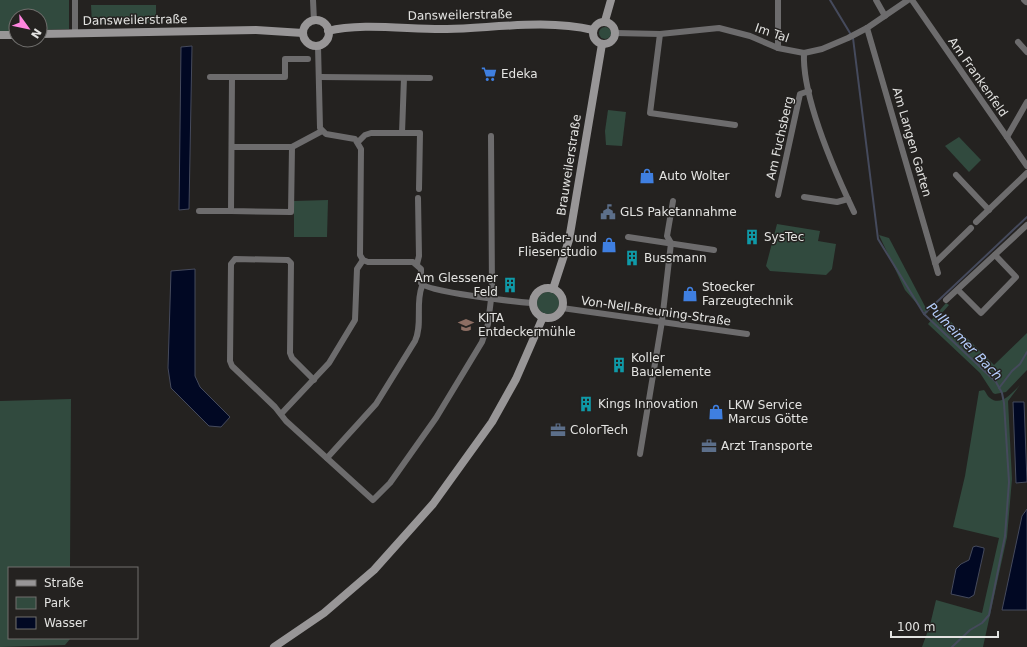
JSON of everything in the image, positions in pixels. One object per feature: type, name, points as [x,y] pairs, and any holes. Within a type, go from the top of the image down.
[{"type":"main road","points":[[605,21],[611,0]]},
{"type":"main road","points":[[314,21],[322,22],[328,31],[325,42],[318,46],[308,43],[303,33],[305,26],[314,21]]},
{"type":"main road","points":[[605,21],[612,24],[615,33],[609,43],[602,44],[594,38],[593,30],[599,23],[605,21]]},
{"type":"main road","name":"Dansweilerstraße","points":[[328,31],[366,28],[446,29],[544,26],[565,26],[593,30]]},
{"type":"main road","name":"Dansweilerstraße","points":[[48,34],[256,30],[303,33]]},
{"type":"main road","name":"Brauweilerstraße","points":[[554,289],[569,240],[602,44]]},
{"type":"main road","points":[[554,289],[558,291],[563,299],[562,308],[554,317],[543,317],[535,310],[533,303],[537,293],[542,290],[554,289]]},
{"type":"main road","points":[[274,647],[324,613],[374,570],[433,504],[492,422],[516,379],[543,317]]},
{"type":"street","points":[[75,0],[75,33]]},
{"type":"street","points":[[313,0],[314,21]]},
{"type":"street","points":[[778,0],[778,48]]},
{"type":"street","points":[[876,0],[885,16]]},
{"type":"street","name":"Im Tal","points":[[615,33],[660,34],[719,28],[740,33],[778,48],[804,53],[822,49],[848,38],[867,28],[908,0]]},
{"type":"street","name":"Am Frankenfeld","points":[[912,0],[1006,138],[1027,166]]},
{"type":"street","name":"Am Langen Garten","points":[[867,28],[938,273]]},
{"type":"street","points":[[660,34],[650,113],[735,125]]},
{"type":"street","points":[[1018,42],[1027,52]]},
{"type":"street","points":[[318,46],[320,77],[320,125],[322,131],[326,134],[352,138],[358,142],[362,149],[360,255],[363,260],[368,262],[413,262],[417,264],[420,269],[422,286],[418,300],[419,331],[415,341],[376,404],[327,458]]},
{"type":"street","points":[[804,53],[804,70],[821,130],[854,212]]},
{"type":"street","points":[[210,77],[285,77],[285,59],[308,59]]},
{"type":"street","points":[[231,211],[232,77]]},
{"type":"street","points":[[320,77],[430,78]]},
{"type":"street","points":[[402,133],[404,78]]},
{"type":"street","name":"Am Fuchsberg","points":[[778,195],[800,94],[809,91]]},
{"type":"street","points":[[1006,138],[1027,102]]},
{"type":"street","points":[[232,147],[292,147],[322,131]]},
{"type":"street","points":[[358,142],[371,133],[420,133],[419,189]]},
{"type":"street","points":[[314,380],[292,358],[290,353],[291,263],[288,260],[235,259],[231,264],[230,361],[232,366],[281,414],[286,421],[373,500],[390,483],[423,437],[470,363],[482,342],[488,324],[492,299],[491,136]]},
{"type":"street","points":[[199,212],[291,212],[292,147]]},
{"type":"street","points":[[976,222],[1027,173]]},
{"type":"street","points":[[956,175],[989,210]]},
{"type":"street","points":[[804,197],[837,202],[848,199]]},
{"type":"street","points":[[417,264],[419,256],[418,198]]},
{"type":"street","points":[[640,454],[662,321],[671,243],[667,236],[673,201]]},
{"type":"street","points":[[946,300],[1027,225]]},
{"type":"street","points":[[935,263],[971,228]]},
{"type":"street","points":[[628,237],[714,250]]},
{"type":"street","points":[[958,290],[981,313],[1016,277],[995,255]]},
{"type":"street","points":[[281,414],[329,363],[355,320],[356,269],[363,260]]},
{"type":"street","points":[[422,286],[492,299],[533,303]]},
{"type":"street","name":"Von-Nell-Breuning-Straße","points":[[562,308],[747,334]]},
{"type":"green space","points":[[0,0],[69,0],[69,29],[48,30],[48,8],[8,8],[8,31],[0,31]]},
{"type":"green space","points":[[91,5],[156,5],[156,23],[92,24]]},
{"type":"green space","points":[[605,27],[609,29],[611,33],[609,37],[605,39],[601,37],[599,33],[601,29]]},
{"type":"green space","points":[[608,110],[626,112],[622,146],[606,145],[605,131]]},
{"type":"green space","points":[[959,137],[981,160],[969,172],[945,146]]},
{"type":"green space","points":[[328,200],[327,237],[294,237],[294,201]]},
{"type":"green space","points":[[777,224],[820,231],[818,241],[836,244],[832,269],[826,275],[770,271],[766,266]]},
{"type":"green space","points":[[879,235],[889,238],[928,312],[926,314],[905,290]]},
{"type":"green space","points":[[544,292],[552,292],[559,299],[559,307],[552,314],[544,314],[537,307],[537,299]]},
{"type":"green space","points":[[946,303],[949,305],[942,313],[994,365],[1027,333],[1027,370],[1006,392],[993,393],[980,373],[928,324]]},
{"type":"green space","points":[[1020,385],[1008,401],[1012,479],[1007,537],[983,647],[922,647],[930,625],[936,600],[982,613],[999,538],[953,527],[965,476],[979,391],[984,390],[990,398],[998,401],[1006,398]]},
{"type":"green space","points":[[71,399],[70,567],[8,567],[8,639],[70,639],[65,645],[0,647],[0,401]]},
{"type":"water","points":[[192,46],[189,209],[179,210],[181,47]]},
{"type":"water","points":[[195,269],[195,376],[200,387],[230,417],[221,427],[209,426],[171,388],[168,368],[171,271]]},
{"type":"water","points":[[1013,402],[1024,402],[1027,482],[1016,483]]},
{"type":"water","points":[[1027,509],[1027,610],[1002,610],[1022,516]]},
{"type":"water","points":[[976,546],[984,548],[984,550],[974,595],[969,598],[951,594],[956,569],[961,564],[969,560],[973,547]]},
{"type":"waterway","name":"Pulheimer Bach","points":[[830,0],[853,38],[878,239],[924,314],[996,382],[1002,393],[1004,403],[1009,482],[1005,536],[989,615],[982,623],[970,630],[952,647]]},
{"type":"waterway","points":[[924,314],[1027,217]]},
{"type":"waterway","points":[[999,388],[1012,371],[1020,364],[1027,352]]},
{"type":"place","name":"Edeka","points":[[489,74]]},
{"type":"place","name":"Auto Wolter","points":[[647,176]]},
{"type":"place","name":"GLS Paketannahme","points":[[608,212]]},
{"type":"place","name":"SysTec","points":[[752,237]]},
{"type":"place","name":"Bäder- und Fliesenstudio","points":[[609,245]]},
{"type":"place","name":"Bussmann","points":[[632,258]]},
{"type":"place","name":"Am Glessener Feld","points":[[510,285]]},
{"type":"place","name":"Stoecker Farzeugtechnik","points":[[690,294]]},
{"type":"place","name":"KITA Entdeckermühle","points":[[466,325]]},
{"type":"place","name":"Koller Bauelemente","points":[[619,365]]},
{"type":"place","name":"Kings Innovation","points":[[586,404]]},
{"type":"place","name":"LKW Service Marcus Götte","points":[[716,412]]},
{"type":"place","name":"ColorTech","points":[[558,430]]},
{"type":"place","name":"Arzt Transporte","points":[[709,446]]}]
